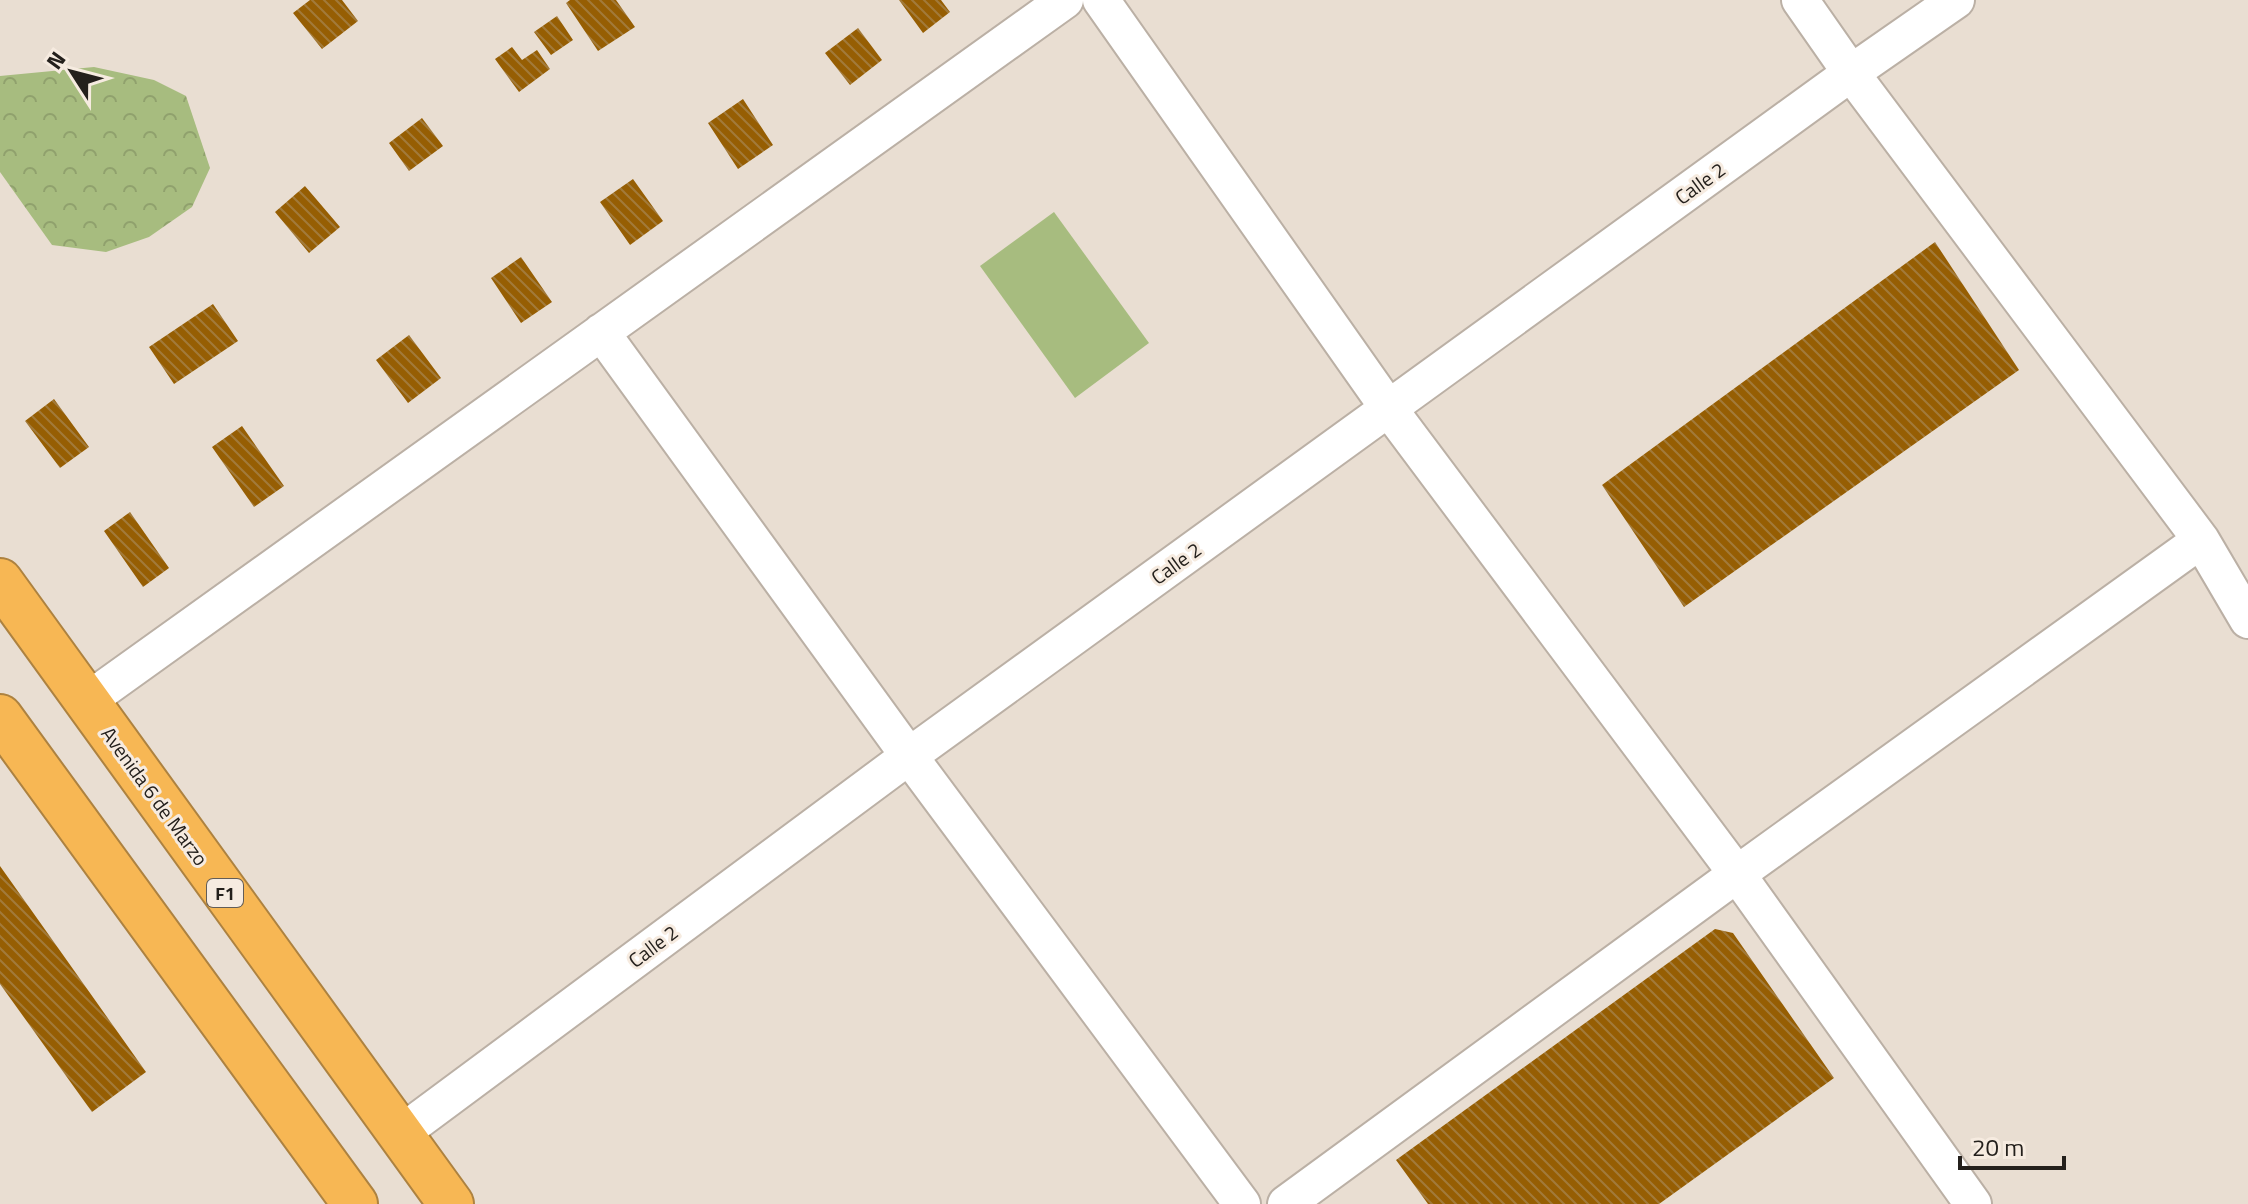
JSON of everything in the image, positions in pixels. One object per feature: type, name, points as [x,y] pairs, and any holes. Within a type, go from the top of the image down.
[{"type":"highway","name":"Avenida 6 de Marzo","points":[[0,581],[451,1204]]},
{"type":"highway","points":[[0,717],[355,1204]]},
{"type":"street","points":[[87,701],[1065,0]]},
{"type":"street","points":[[1101,0],[1389,409],[1737,874],[1973,1204]]},
{"type":"street","points":[[1800,0],[1851,73],[2201,540],[2248,620]]},
{"type":"street","name":"Calle 2","points":[[400,1134],[909,756],[1956,0]]},
{"type":"street","points":[[601,332],[909,756],[1242,1204]]},
{"type":"street","points":[[1286,1204],[2201,540]]},
{"type":"green space","points":[[94,67],[154,80],[186,96],[210,168],[192,207],[149,237],[106,252],[52,245],[0,172],[0,76]]},
{"type":"green space","points":[[1054,212],[1149,343],[1075,398],[980,266]]},
{"type":"building","points":[[310,0],[342,0],[358,21],[322,49],[293,13]]},
{"type":"building","points":[[570,0],[616,0],[635,27],[598,51],[566,3]]},
{"type":"building","points":[[899,0],[941,0],[950,12],[923,33]]},
{"type":"building","points":[[557,16],[573,40],[551,55],[534,32]]},
{"type":"building","points":[[858,28],[882,60],[850,85],[825,53]]},
{"type":"building","points":[[512,47],[522,60],[537,50],[550,69],[519,92],[495,59]]},
{"type":"building","points":[[743,99],[773,145],[738,169],[708,123]]},
{"type":"building","points":[[422,118],[443,146],[409,171],[389,143]]},
{"type":"building","points":[[633,179],[663,221],[630,245],[600,202]]},
{"type":"building","points":[[305,186],[340,227],[309,253],[275,212]]},
{"type":"building","points":[[1935,242],[2019,370],[1684,607],[1602,485]]},
{"type":"building","points":[[521,257],[552,302],[521,323],[491,278]]},
{"type":"building","points":[[213,304],[238,341],[174,384],[149,347]]},
{"type":"building","points":[[409,335],[441,378],[408,403],[376,360]]},
{"type":"building","points":[[54,399],[89,447],[60,468],[25,421]]},
{"type":"building","points":[[242,426],[284,486],[254,507],[212,447]]},
{"type":"building","points":[[130,512],[169,568],[143,587],[104,531]]},
{"type":"building","points":[[0,866],[146,1072],[92,1112],[0,984]]},
{"type":"building","points":[[1715,929],[1733,933],[1834,1078],[1659,1204],[1428,1204],[1396,1160]]}]
